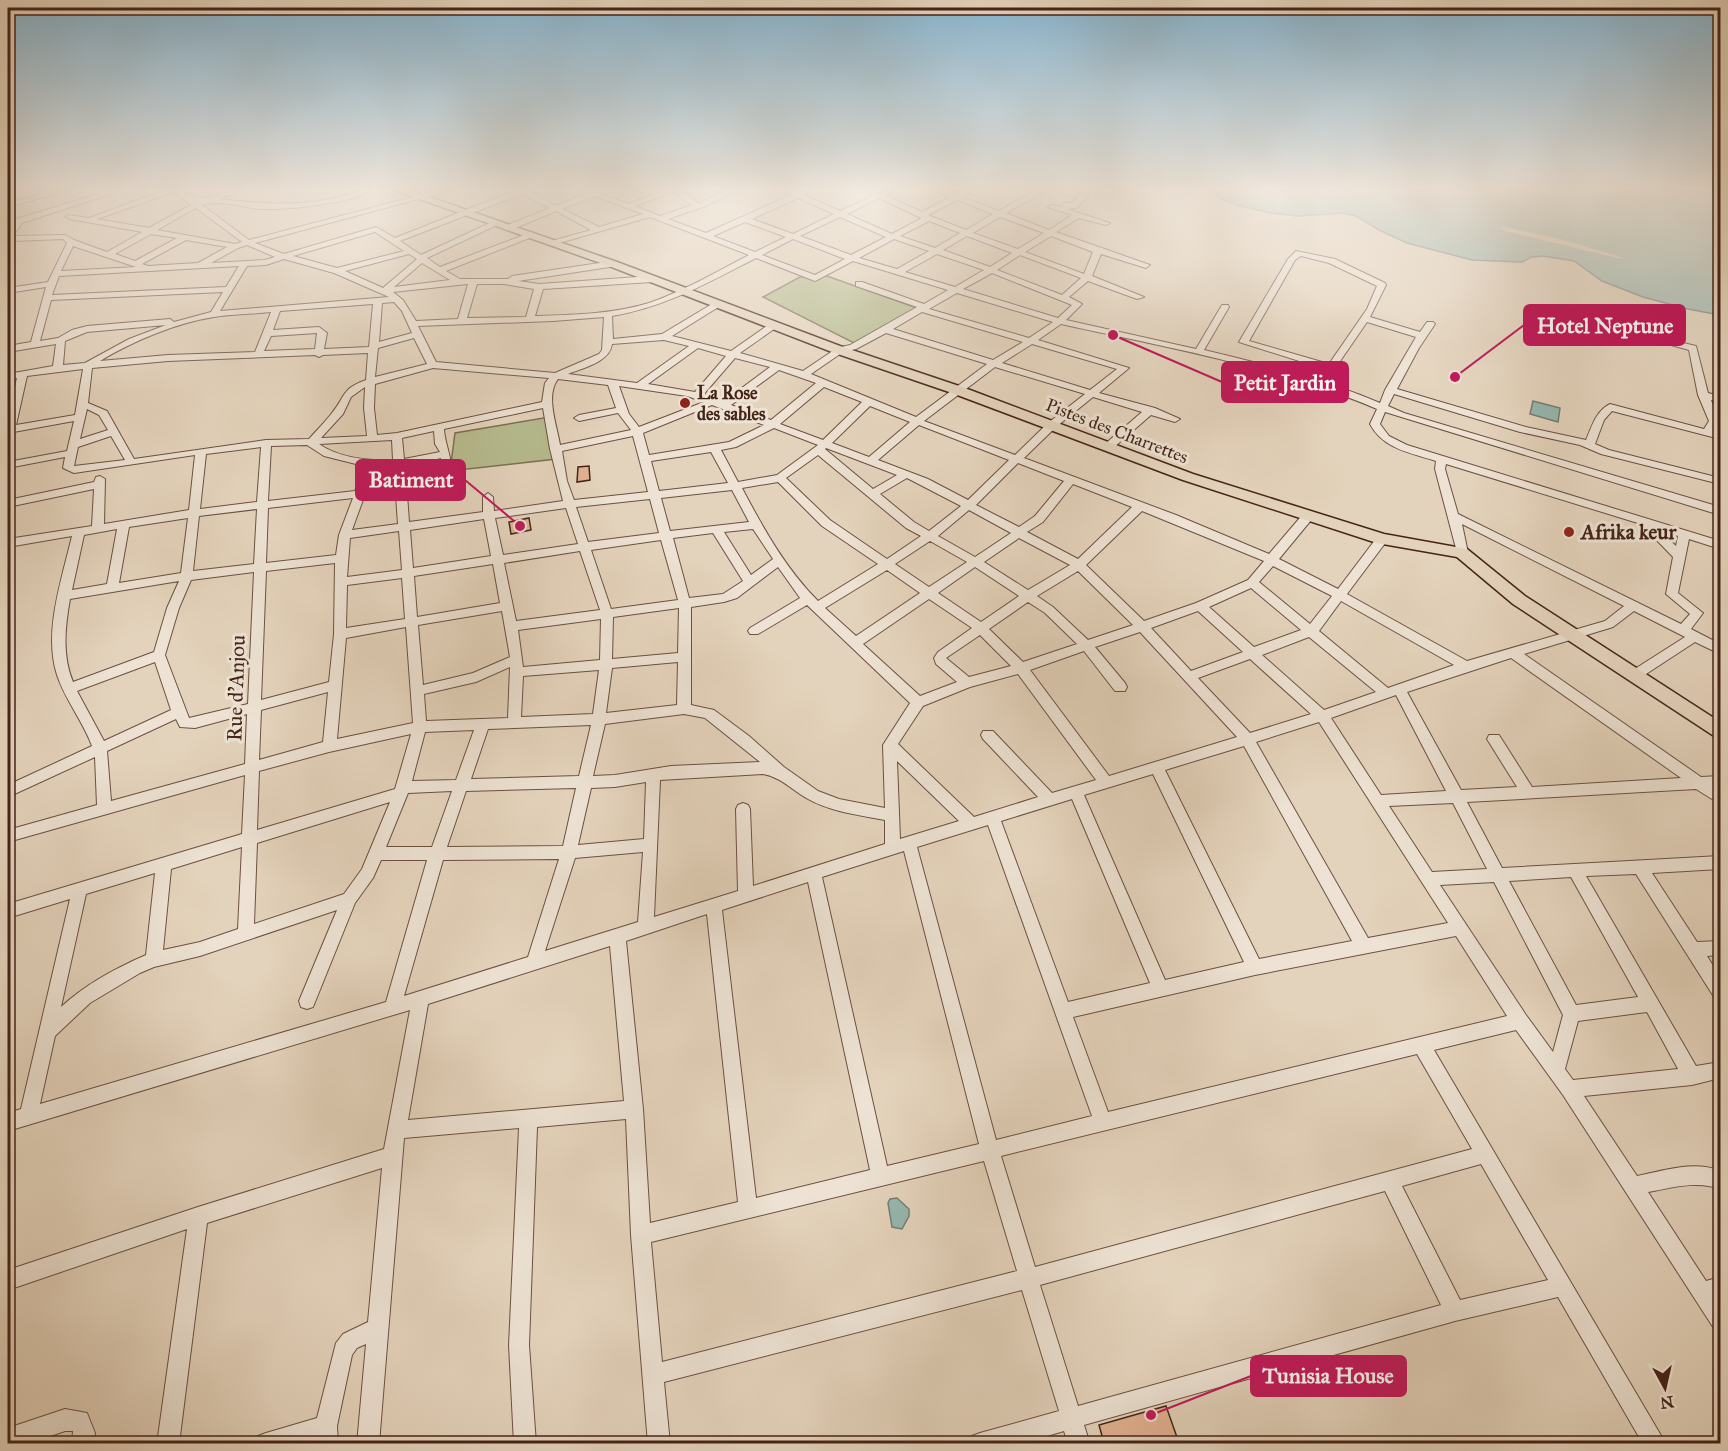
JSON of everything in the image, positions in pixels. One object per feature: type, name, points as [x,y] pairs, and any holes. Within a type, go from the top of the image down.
[{"type":"main road","name":"Pistes des Charrettes","points":[[596,258],[774,326],[957,390],[1188,477],[1382,539],[1462,553]]},
{"type":"main road","points":[[1462,553],[1519,600],[1720,731]]},
{"type":"street","points":[[34,344],[51,284],[64,258]]},
{"type":"street","points":[[121,258],[146,268]]},
{"type":"street","points":[[137,263],[147,258]]},
{"type":"street","points":[[200,266],[215,258]]},
{"type":"street","points":[[55,274],[264,263],[283,258],[337,271],[398,299],[414,324],[433,365]]},
{"type":"street","points":[[337,271],[387,258]]},
{"type":"street","points":[[440,270],[472,258]]},
{"type":"street","points":[[414,324],[609,314],[649,305],[685,292],[751,258]]},
{"type":"street","points":[[763,258],[816,278],[851,258],[1060,321],[1199,351],[1353,395],[1382,409],[1720,511]]},
{"type":"street","points":[[899,272],[923,258]]},
{"type":"street","points":[[870,462],[916,421],[994,364],[1060,321],[1078,304],[957,258]]},
{"type":"street","points":[[804,375],[840,350],[853,347],[885,330],[1010,258]]},
{"type":"street","points":[[1035,258],[1140,297]]},
{"type":"street","points":[[1064,297],[1087,277],[1095,258]]},
{"type":"street","points":[[1119,258],[1146,265]]},
{"type":"street","points":[[1294,258],[1244,342],[1331,368],[1363,320],[1382,285],[1322,258]]},
{"type":"street","points":[[384,291],[421,259],[458,282]]},
{"type":"street","points":[[214,314],[244,264]]},
{"type":"street","points":[[384,291],[458,282],[504,280],[613,264]]},
{"type":"street","points":[[504,280],[539,287],[652,279]]},
{"type":"street","points":[[462,320],[472,282]]},
{"type":"street","points":[[8,290],[51,284]]},
{"type":"street","points":[[754,631],[812,603],[830,601],[930,536],[969,506],[1052,425],[1124,368],[1027,342],[922,308],[859,284]]},
{"type":"street","points":[[530,319],[539,287]]},
{"type":"street","points":[[48,298],[229,289]]},
{"type":"street","points":[[88,365],[112,350],[188,321],[214,314],[398,299]]},
{"type":"street","points":[[373,439],[370,428],[371,380],[378,301]]},
{"type":"street","points":[[664,337],[717,304]]},
{"type":"street","points":[[1199,351],[1225,307]]},
{"type":"street","points":[[258,356],[276,310]]},
{"type":"street","points":[[534,962],[569,852],[599,720],[606,664],[607,614],[570,504],[555,449],[547,404],[548,391],[555,376],[602,356],[607,351],[609,314]]},
{"type":"street","points":[[1363,320],[1420,337]]},
{"type":"street","points":[[8,349],[61,339],[87,329],[188,321]]},
{"type":"street","points":[[1430,324],[1420,337],[1390,390],[1375,424],[1384,438],[1441,459],[1720,545]]},
{"type":"street","points":[[698,395],[732,355],[774,326]]},
{"type":"street","points":[[267,333],[319,330],[322,333],[319,354]]},
{"type":"street","points":[[885,330],[1175,419]]},
{"type":"street","points":[[8,378],[58,368],[168,358],[319,354],[374,348],[418,334]]},
{"type":"street","points":[[608,342],[664,337],[778,366],[804,375],[1272,560],[1340,595],[1466,666]]},
{"type":"street","points":[[58,368],[61,339]]},
{"type":"street","points":[[1662,341],[1693,348],[1704,395],[1714,421],[1707,432]]},
{"type":"street","points":[[638,387],[695,346]]},
{"type":"street","points":[[88,365],[83,404],[67,466],[69,469],[102,467],[266,443],[397,436],[547,404]]},
{"type":"street","points":[[311,442],[339,412],[347,395],[371,380],[433,365],[555,376],[698,395],[821,448],[906,474],[940,489],[1079,565],[1142,626],[1247,739],[1363,945]]},
{"type":"street","points":[[555,449],[637,431],[720,403],[778,366]]},
{"type":"street","points":[[23,375],[9,429],[79,417]]},
{"type":"street","points":[[645,459],[732,445],[772,425],[822,383]]},
{"type":"street","points":[[613,384],[621,410],[637,431],[685,604],[684,709]]},
{"type":"street","points":[[1390,390],[1524,430],[1590,444],[1605,452],[1720,481]]},
{"type":"street","points":[[1704,395],[1720,399]]},
{"type":"street","points":[[345,535],[570,504],[736,486],[780,478],[821,448],[869,401]]},
{"type":"street","points":[[83,404],[103,413],[131,462]]},
{"type":"street","points":[[1590,444],[1599,419],[1610,407],[1720,436]]},
{"type":"street","points":[[579,418],[621,410]]},
{"type":"street","points":[[1109,446],[1151,410]]},
{"type":"street","points":[[439,428],[440,444],[446,454],[445,476]]},
{"type":"street","points":[[8,465],[72,449],[113,432]]},
{"type":"street","points":[[307,1001],[349,899],[368,873],[376,854],[402,790],[420,727],[402,527],[397,436]]},
{"type":"street","points":[[311,442],[321,450],[335,456],[370,465],[398,464],[446,454]]},
{"type":"street","name":"Rue d’Anjou","points":[[246,933],[253,767],[252,708],[266,443]]},
{"type":"street","points":[[821,448],[910,525],[1029,594],[1062,621],[1086,645],[1120,687]]},
{"type":"street","points":[[715,449],[778,561],[812,603],[918,702]]},
{"type":"street","points":[[201,451],[188,576],[173,608],[159,655],[185,723],[252,708],[336,685]]},
{"type":"street","points":[[1441,459],[1440,469],[1462,553]]},
{"type":"street","points":[[329,746],[340,634],[341,558],[345,535],[370,465]]},
{"type":"street","points":[[98,528],[99,485],[102,467]]},
{"type":"street","points":[[872,494],[906,474]]},
{"type":"street","points":[[780,478],[813,513],[982,629],[1021,668],[1106,783]]},
{"type":"street","points":[[855,643],[977,563],[1039,519],[1071,479]]},
{"type":"street","points":[[8,503],[99,485]]},
{"type":"street","points":[[8,543],[194,513],[359,494]]},
{"type":"street","points":[[488,497],[489,515],[512,626],[517,666],[514,723]]},
{"type":"street","points":[[967,683],[940,658],[1029,594],[1079,565],[1140,506]]},
{"type":"street","points":[[1079,1443],[891,815],[890,745],[918,702],[967,683],[1021,668],[1200,606],[1252,583],[1308,516]]},
{"type":"street","points":[[1454,516],[1720,649]]},
{"type":"street","points":[[1644,521],[1679,556]]},
{"type":"street","points":[[112,587],[124,523]]},
{"type":"street","points":[[340,582],[666,535],[756,525]]},
{"type":"street","points":[[716,529],[732,558],[750,583]]},
{"type":"street","points":[[79,531],[66,595],[59,644],[60,663],[100,748],[104,808]]},
{"type":"street","points":[[1635,675],[1689,633],[1697,613],[1672,594],[1684,534]]},
{"type":"street","points":[[1188,677],[1312,632],[1382,539]]},
{"type":"street","points":[[66,595],[188,576],[341,558]]},
{"type":"street","points":[[512,626],[728,597],[778,561]]},
{"type":"street","points":[[1252,583],[1312,632],[1393,692],[1458,797],[1572,1014],[1556,1071]]},
{"type":"street","points":[[8,1122],[392,1008],[617,935],[1322,716],[1466,666],[1609,624],[1633,605]]},
{"type":"street","points":[[340,634],[508,606]]},
{"type":"street","points":[[1200,606],[1322,716],[1520,1021],[1569,1089],[1632,1186],[1711,1290],[1720,1320]]},
{"type":"street","points":[[1512,652],[1720,798]]},
{"type":"street","points":[[70,688],[159,655]]},
{"type":"street","points":[[417,691],[517,666],[606,664],[686,657]]},
{"type":"street","points":[[8,836],[329,746],[420,727],[599,720],[684,709],[709,714],[744,740],[779,771],[813,795],[838,804],[891,815]]},
{"type":"street","points":[[8,791],[179,712]]},
{"type":"street","points":[[392,1008],[437,853],[463,787],[483,725]]},
{"type":"street","points":[[988,735],[1050,801]]},
{"type":"street","points":[[1494,739],[1528,793]]},
{"type":"street","points":[[890,745],[972,825]]},
{"type":"street","points":[[1157,767],[1255,967]]},
{"type":"street","points":[[8,911],[402,790],[615,780],[671,772],[763,768],[779,771]]},
{"type":"street","points":[[645,927],[653,775]]},
{"type":"street","points":[[1377,801],[1720,782]]},
{"type":"street","points":[[1076,792],[1161,990]]},
{"type":"street","points":[[743,809],[746,896]]},
{"type":"street","points":[[993,818],[1103,1123]]},
{"type":"street","points":[[376,854],[569,852],[651,845]]},
{"type":"street","points":[[1428,879],[1720,862]]},
{"type":"street","points":[[154,960],[164,864]]},
{"type":"street","points":[[1639,866],[1720,991]]},
{"type":"street","points":[[1575,871],[1692,1076]]},
{"type":"street","points":[[814,875],[881,1178]]},
{"type":"street","points":[[28,1116],[80,889]]},
{"type":"street","points":[[46,1033],[84,997],[134,968],[154,960],[200,949],[349,899]]},
{"type":"street","points":[[714,906],[748,1210]]},
{"type":"street","points":[[1064,1011],[1255,967],[1460,928]]},
{"type":"street","points":[[617,935],[633,1109],[658,1443]]},
{"type":"street","points":[[1693,950],[1720,948]]},
{"type":"street","points":[[368,1443],[392,1156],[421,998]]},
{"type":"street","points":[[1572,1014],[1649,1004]]},
{"type":"street","points":[[641,1235],[1520,1021]]},
{"type":"street","points":[[1421,1045],[1655,1443]]},
{"type":"street","points":[[1569,1089],[1692,1076],[1720,1070]]},
{"type":"street","points":[[397,1130],[633,1109]]},
{"type":"street","points":[[525,1443],[519,1345],[528,1118]]},
{"type":"street","points":[[652,1375],[1029,1278],[1485,1154]]},
{"type":"street","points":[[8,1280],[198,1216],[392,1156]]},
{"type":"street","points":[[1632,1186],[1699,1176],[1717,1177],[1720,1180]]},
{"type":"street","points":[[1389,1179],[1455,1311]]},
{"type":"street","points":[[168,1443],[198,1216]]},
{"type":"street","points":[[980,1443],[1455,1311],[1563,1286]]},
{"type":"street","points":[[266,1443],[327,1435],[343,1350],[350,1341],[377,1328]]},
{"type":"street","points":[[8,1439],[65,1420],[79,1421],[84,1432],[83,1443]]},
{"type":"green space","points":[[827,276],[917,308],[854,343],[763,297],[800,277]]},
{"type":"green space","points":[[549,417],[556,459],[450,471],[455,433]]},
{"type":"water","points":[[1463,258],[1530,258],[1522,262]]},
{"type":"water","points":[[1554,258],[1720,258],[1720,315],[1643,297],[1602,281],[1574,261]]},
{"type":"water","points":[[1533,401],[1560,408],[1558,422],[1530,414]]},
{"type":"water","points":[[897,1198],[909,1209],[909,1216],[902,1229],[892,1227],[888,1203],[890,1199]]},
{"type":"building","points":[[589,466],[590,480],[577,482],[578,467]]},
{"type":"building","points":[[529,518],[531,530],[511,534],[509,522]]},
{"type":"building","points":[[1166,1406],[1179,1443],[1104,1443],[1099,1425]]},
{"type":"place","name":"Petit Jardin","points":[[1113,335]]},
{"type":"place","name":"Hotel Neptune","points":[[1455,377]]},
{"type":"place","name":"La Rose des sables","points":[[685,403]]},
{"type":"place","name":"Batiment","points":[[520,526]]},
{"type":"place","name":"Afrika keur","points":[[1569,532]]},
{"type":"place","name":"Tunisia House","points":[[1151,1415]]}]
